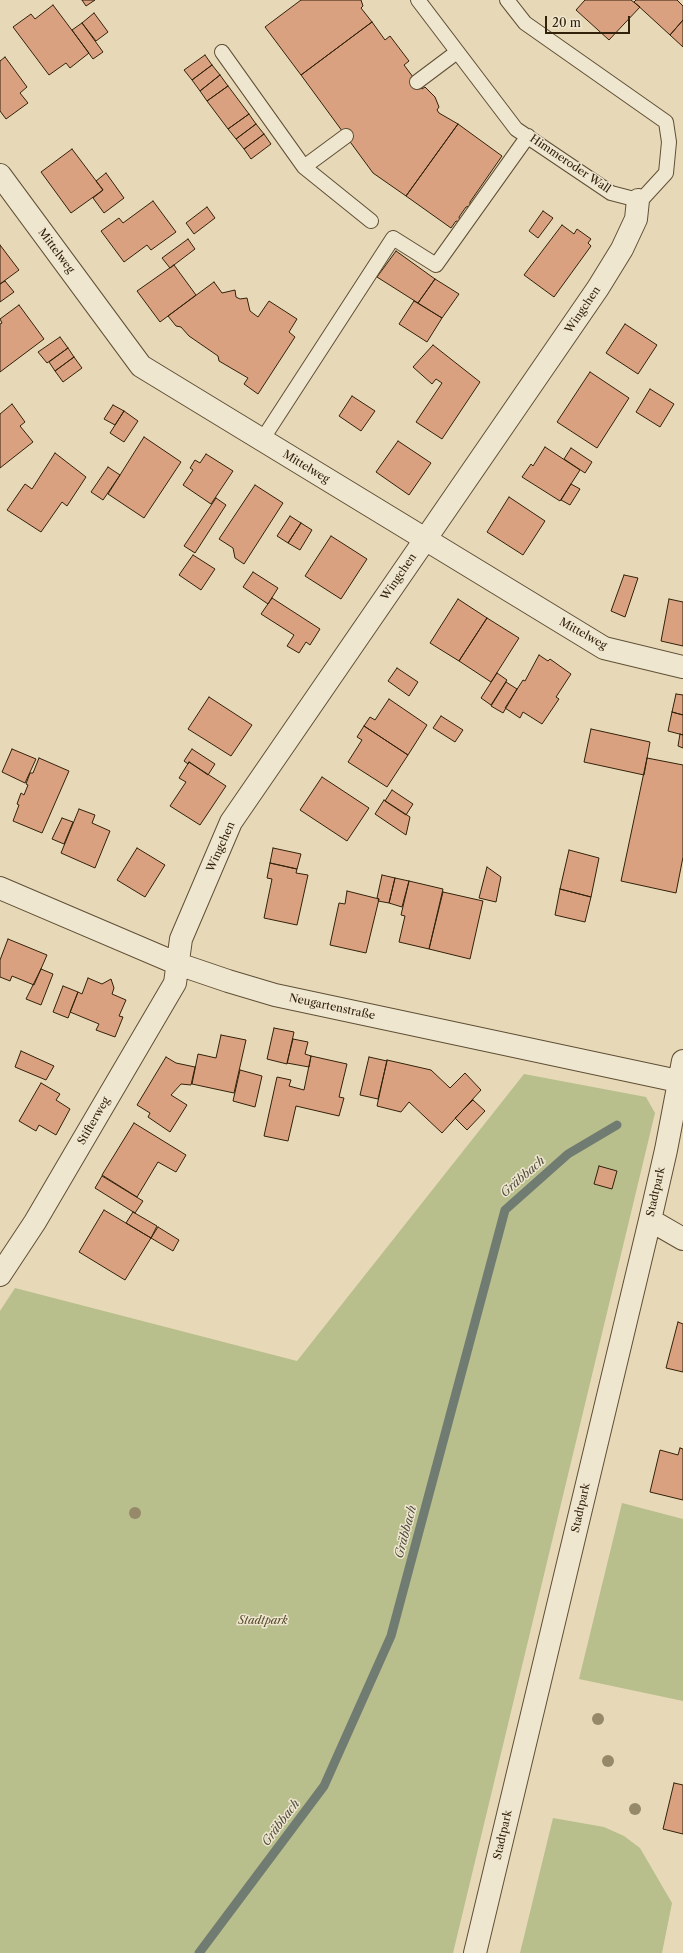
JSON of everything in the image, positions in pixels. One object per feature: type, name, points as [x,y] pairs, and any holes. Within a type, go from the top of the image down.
[{"type":"street","name":"Mittelweg","points":[[0,175],[141,366],[604,648],[683,667]]},
{"type":"street","name":"Wingchen","points":[[178,964],[181,939],[231,822],[424,539],[598,288],[622,249],[636,219],[638,200]]},
{"type":"street","name":"Neugartenstraße","points":[[0,888],[178,964],[276,995],[681,1075]]},
{"type":"street","name":"Stifterweg","points":[[0,1275],[35,1222],[176,983],[178,964]]},
{"type":"street","name":"Stadtpark","points":[[475,1953],[650,1220],[681,1075]]},
{"type":"street","points":[[650,1220],[683,1239]]},
{"type":"lane","name":"Himmeroder Wall","points":[[418,0],[516,129],[611,193],[638,200]]},
{"type":"lane","points":[[507,0],[525,23],[666,122],[669,142],[666,173],[644,197],[638,200]]},
{"type":"lane","points":[[222,52],[304,166],[371,221]]},
{"type":"lane","points":[[417,82],[457,52]]},
{"type":"lane","points":[[304,166],[346,136]]},
{"type":"lane","points":[[262,440],[393,238],[436,265],[528,136]]},
{"type":"green space","name":"Stadtpark","points":[[524,1074],[646,1097],[655,1113],[453,1953],[0,1953],[0,1311],[15,1288],[297,1361]]},
{"type":"green space","points":[[622,1503],[683,1519],[683,1701],[579,1679]]},
{"type":"green space","points":[[553,1818],[604,1827],[624,1836],[640,1848],[672,1903],[662,1953],[520,1953]]},
{"type":"building","points":[[82,0],[95,0],[86,6]]},
{"type":"building","points":[[301,0],[361,0],[363,6],[361,8],[372,22],[301,75],[265,27]]},
{"type":"building","points":[[585,0],[631,0],[640,7],[609,40],[576,10]]},
{"type":"building","points":[[636,0],[677,0],[683,6],[683,20],[670,35],[634,2]]},
{"type":"building","points":[[53,5],[89,53],[70,68],[66,63],[49,75],[13,27],[31,14],[35,19]]},
{"type":"building","points":[[94,13],[108,32],[96,41],[82,23]]},
{"type":"building","points":[[683,20],[683,47],[670,35]]},
{"type":"building","points":[[372,22],[385,40],[390,36],[409,61],[404,65],[422,89],[425,87],[435,97],[439,107],[437,110],[439,113],[458,124],[406,196],[373,173],[301,75]]},
{"type":"building","points":[[82,23],[103,52],[93,59],[72,30]]},
{"type":"building","points":[[205,55],[212,65],[192,80],[184,70]]},
{"type":"building","points":[[5,57],[27,87],[20,93],[28,103],[6,119],[0,111],[0,61]]},
{"type":"building","points":[[212,65],[220,75],[200,91],[192,80]]},
{"type":"building","points":[[220,75],[228,86],[207,101],[200,91]]},
{"type":"building","points":[[228,86],[249,114],[228,129],[207,101]]},
{"type":"building","points":[[249,114],[256,124],[236,139],[228,129]]},
{"type":"building","points":[[256,124],[264,134],[244,149],[236,139]]},
{"type":"building","points":[[458,124],[502,156],[470,202],[470,206],[466,207],[459,217],[460,222],[456,221],[451,228],[406,196]]},
{"type":"building","points":[[264,134],[271,144],[251,159],[244,149]]},
{"type":"building","points":[[72,149],[103,190],[71,213],[41,172]]},
{"type":"building","points":[[106,173],[124,198],[104,213],[93,198],[103,190],[96,181]]},
{"type":"building","points":[[153,201],[176,232],[151,250],[147,245],[124,262],[101,231],[119,218],[123,223]]},
{"type":"building","points":[[207,207],[215,218],[194,234],[186,223]]},
{"type":"building","points":[[543,211],[553,218],[538,238],[529,231]]},
{"type":"building","points":[[562,225],[574,234],[577,229],[591,239],[588,243],[591,246],[554,297],[524,275]]},
{"type":"building","points":[[188,239],[195,249],[170,268],[162,258]]},
{"type":"building","points":[[0,245],[19,270],[0,284]]},
{"type":"building","points":[[396,251],[435,279],[418,303],[377,277]]},
{"type":"building","points":[[174,265],[196,295],[160,322],[137,291]]},
{"type":"building","points":[[435,279],[459,294],[442,318],[418,303]]},
{"type":"building","points":[[5,281],[14,292],[0,302],[0,284]]},
{"type":"building","points":[[214,282],[222,293],[235,290],[236,297],[240,299],[247,298],[250,311],[258,317],[269,301],[297,319],[289,332],[295,337],[258,394],[244,384],[248,378],[219,361],[218,356],[189,336],[181,327],[176,326],[168,316]]},
{"type":"building","points":[[414,301],[442,318],[427,342],[399,324]]},
{"type":"building","points":[[19,305],[44,339],[0,372],[0,324],[2,323],[0,319]]},
{"type":"building","points":[[625,324],[657,345],[638,374],[606,353]]},
{"type":"building","points":[[60,337],[68,348],[47,363],[38,352]]},
{"type":"building","points":[[433,345],[480,382],[442,439],[416,422],[442,383],[436,379],[432,384],[413,367]]},
{"type":"building","points":[[68,348],[74,357],[55,371],[49,362]]},
{"type":"building","points":[[74,357],[82,368],[63,382],[55,371]]},
{"type":"building","points":[[590,372],[629,398],[597,448],[557,422]]},
{"type":"building","points":[[650,389],[674,404],[660,427],[636,412]]},
{"type":"building","points":[[352,396],[375,411],[361,431],[339,416]]},
{"type":"building","points":[[12,404],[25,422],[20,426],[33,442],[0,468],[0,414]]},
{"type":"building","points":[[113,405],[124,411],[115,425],[104,419]]},
{"type":"building","points":[[124,411],[138,421],[124,442],[110,433]]},
{"type":"building","points":[[144,437],[181,462],[144,518],[108,494]]},
{"type":"building","points":[[398,441],[431,463],[409,495],[376,472]]},
{"type":"building","points":[[545,447],[580,470],[560,501],[522,477],[531,464],[533,466]]},
{"type":"building","points":[[571,448],[592,462],[585,473],[564,459]]},
{"type":"building","points":[[55,453],[86,477],[67,506],[62,502],[41,532],[7,510],[25,484],[32,489]]},
{"type":"building","points":[[206,454],[233,471],[211,504],[183,485],[193,470],[190,468],[195,460],[200,463]]},
{"type":"building","points":[[108,467],[120,475],[103,500],[91,492]]},
{"type":"building","points":[[571,484],[580,489],[570,505],[561,500]]},
{"type":"building","points":[[255,485],[283,503],[244,564],[235,558],[233,548],[219,539]]},
{"type":"building","points":[[509,497],[545,521],[523,555],[487,532]]},
{"type":"building","points":[[216,498],[226,505],[195,553],[184,546]]},
{"type":"building","points":[[290,516],[301,523],[288,543],[277,536]]},
{"type":"building","points":[[301,523],[312,530],[300,550],[288,543]]},
{"type":"building","points":[[331,536],[367,559],[341,599],[305,576]]},
{"type":"building","points":[[193,555],[215,569],[201,590],[179,575]]},
{"type":"building","points":[[253,572],[278,588],[268,604],[243,587]]},
{"type":"building","points":[[624,575],[638,578],[625,617],[611,611]]},
{"type":"building","points":[[272,598],[320,629],[310,645],[306,642],[299,653],[287,646],[294,635],[261,614]]},
{"type":"building","points":[[458,599],[487,618],[459,661],[430,643]]},
{"type":"building","points":[[669,599],[683,602],[683,646],[661,641]]},
{"type":"building","points":[[487,618],[519,638],[491,682],[459,661]]},
{"type":"building","points":[[539,655],[548,661],[550,659],[571,674],[556,697],[559,699],[542,724],[523,712],[520,718],[505,708],[523,680],[525,681]]},
{"type":"building","points":[[397,668],[418,682],[409,696],[388,681]]},
{"type":"building","points":[[497,673],[507,680],[491,705],[481,698]]},
{"type":"building","points":[[506,682],[517,689],[503,713],[491,706]]},
{"type":"building","points":[[676,694],[683,695],[683,715],[672,712]]},
{"type":"building","points":[[209,697],[252,725],[231,756],[188,729]]},
{"type":"building","points":[[389,699],[427,725],[408,755],[364,726],[370,717],[375,720]]},
{"type":"building","points":[[672,712],[683,715],[683,735],[668,731]]},
{"type":"building","points":[[441,716],[463,730],[455,742],[433,728]]},
{"type":"building","points":[[364,726],[408,755],[387,787],[348,762],[362,740],[357,737]]},
{"type":"building","points":[[591,729],[650,742],[644,775],[584,762]]},
{"type":"building","points":[[680,734],[683,735],[683,748],[678,746]]},
{"type":"building","points":[[12,749],[36,759],[25,783],[2,772]]},
{"type":"building","points":[[192,749],[215,764],[208,775],[189,762],[188,764],[184,761]]},
{"type":"building","points":[[39,758],[69,771],[42,833],[13,821],[19,805],[17,804],[21,793],[24,795],[28,785],[26,784],[30,773],[33,773]]},
{"type":"building","points":[[647,758],[683,765],[683,857],[676,893],[621,881]]},
{"type":"building","points":[[189,762],[226,786],[200,825],[170,806],[186,782],[179,778]]},
{"type":"building","points":[[322,777],[369,808],[347,841],[300,810]]},
{"type":"building","points":[[392,790],[413,804],[406,815],[385,801]]},
{"type":"building","points":[[384,800],[410,817],[406,835],[375,814]]},
{"type":"building","points":[[79,809],[95,815],[92,823],[110,831],[95,868],[61,853]]},
{"type":"building","points":[[62,818],[73,822],[64,844],[52,839]]},
{"type":"building","points":[[137,848],[165,865],[145,897],[117,880]]},
{"type":"building","points":[[273,848],[301,854],[297,869],[270,863]]},
{"type":"building","points":[[569,850],[599,858],[591,897],[560,889]]},
{"type":"building","points":[[270,863],[297,869],[296,873],[308,875],[297,925],[264,918],[272,879],[267,878]]},
{"type":"building","points":[[487,867],[501,877],[496,902],[479,898]]},
{"type":"building","points":[[382,875],[395,878],[389,903],[378,901],[379,899],[377,898]]},
{"type":"building","points":[[395,878],[409,881],[402,907],[389,903]]},
{"type":"building","points":[[409,881],[443,889],[429,949],[399,942],[405,916],[401,915]]},
{"type":"building","points":[[560,889],[591,897],[585,922],[555,915]]},
{"type":"building","points":[[347,891],[379,899],[366,953],[330,945],[339,903],[345,904]]},
{"type":"building","points":[[443,892],[483,901],[470,959],[429,949]]},
{"type":"building","points":[[8,939],[47,955],[34,985],[12,976],[10,981],[0,977],[0,960]]},
{"type":"building","points":[[41,969],[53,974],[41,1005],[26,999]]},
{"type":"building","points":[[88,978],[102,984],[111,979],[114,988],[112,994],[126,1000],[119,1016],[123,1017],[115,1037],[96,1030],[99,1024],[70,1012],[78,992],[82,994]]},
{"type":"building","points":[[63,986],[78,992],[68,1018],[53,1012]]},
{"type":"building","points":[[274,1028],[294,1032],[287,1064],[267,1059]]},
{"type":"building","points":[[221,1035],[246,1040],[234,1093],[192,1084],[198,1054],[216,1058]]},
{"type":"building","points":[[293,1039],[308,1042],[305,1054],[311,1056],[309,1067],[287,1063]]},
{"type":"building","points":[[21,1051],[54,1066],[46,1080],[15,1067]]},
{"type":"building","points":[[311,1056],[347,1064],[339,1097],[344,1098],[339,1116],[296,1106],[288,1141],[264,1136],[277,1077],[291,1080],[289,1086],[304,1090]]},
{"type":"building","points":[[166,1057],[176,1063],[195,1067],[191,1085],[181,1084],[171,1095],[187,1105],[170,1132],[148,1117],[150,1113],[137,1105]]},
{"type":"building","points":[[369,1057],[387,1061],[378,1099],[360,1095]]},
{"type":"building","points":[[387,1060],[431,1070],[450,1088],[465,1073],[481,1090],[442,1133],[409,1102],[401,1112],[377,1106]]},
{"type":"building","points":[[240,1070],[262,1076],[255,1107],[233,1101]]},
{"type":"building","points":[[41,1083],[60,1094],[56,1100],[70,1109],[56,1135],[39,1125],[36,1131],[19,1121]]},
{"type":"building","points":[[473,1100],[485,1111],[467,1130],[455,1118]]},
{"type":"building","points":[[134,1123],[186,1155],[176,1172],[158,1162],[137,1197],[102,1175]]},
{"type":"building","points":[[599,1166],[617,1171],[612,1189],[594,1184]]},
{"type":"building","points":[[102,1176],[143,1201],[135,1213],[95,1188]]},
{"type":"building","points":[[104,1210],[151,1238],[125,1280],[79,1252]]},
{"type":"building","points":[[133,1212],[157,1226],[151,1238],[126,1223]]},
{"type":"building","points":[[158,1227],[179,1240],[173,1251],[151,1238]]},
{"type":"building","points":[[678,1322],[683,1324],[683,1372],[666,1368]]},
{"type":"building","points":[[680,1448],[683,1449],[683,1500],[650,1492],[660,1450],[678,1455]]},
{"type":"building","points":[[674,1783],[683,1785],[683,1834],[663,1829]]},
{"type":"waterway","name":"Gräbbach","points":[[199,1953],[324,1786],[391,1636],[505,1210],[568,1154],[617,1125]]}]
